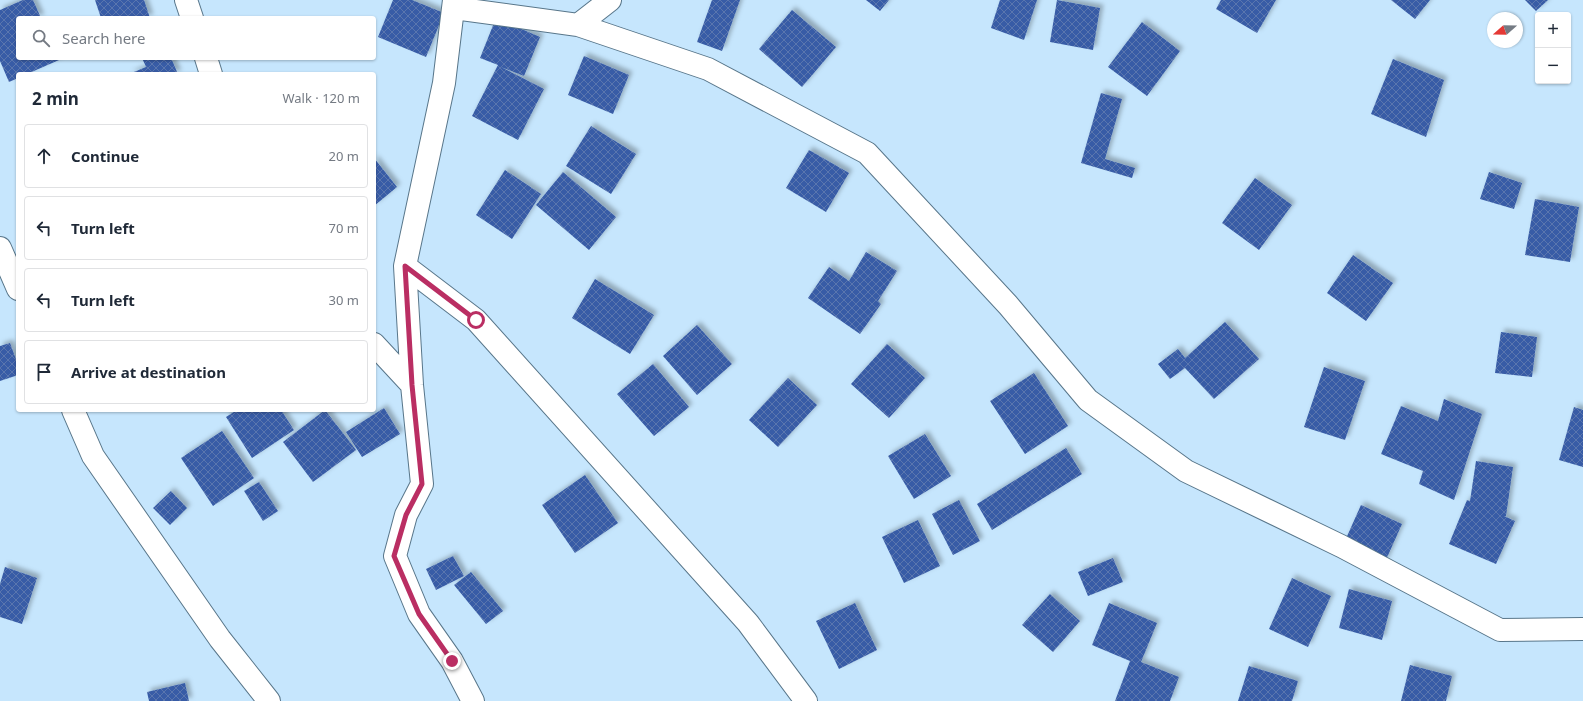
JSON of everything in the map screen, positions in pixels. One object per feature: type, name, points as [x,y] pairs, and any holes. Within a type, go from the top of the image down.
[{"type":"street","points":[[186,0],[191,16]]},
{"type":"street","points":[[578,24],[610,0]]},
{"type":"street","points":[[473,701],[452,661],[419,614],[394,556],[406,515],[422,484],[412,385],[405,266],[444,83],[454,4],[578,24],[708,69],[867,153],[1008,305],[1088,400],[1186,471],[1341,546],[1500,630],[1583,629]]},
{"type":"street","points":[[207,60],[211,72]]},
{"type":"street","points":[[0,248],[16,284]]},
{"type":"street","points":[[405,266],[476,320],[748,623],[806,701]]},
{"type":"street","points":[[376,346],[412,385]]},
{"type":"street","points":[[73,412],[93,456],[220,639],[269,701]]},
{"type":"building","points":[[23,0],[33,0],[40,16],[16,16],[16,60],[59,60],[32,72],[16,72],[16,79],[9,82],[0,61],[0,10]]},
{"type":"building","points":[[95,0],[144,0],[149,16],[100,16]]},
{"type":"building","points":[[393,0],[412,0],[444,13],[426,57],[378,37]]},
{"type":"building","points":[[712,0],[740,0],[722,51],[697,42]]},
{"type":"building","points":[[866,0],[889,0],[880,11]]},
{"type":"building","points":[[1000,0],[1037,0],[1024,40],[991,28]]},
{"type":"building","points":[[1057,0],[1100,8],[1093,50],[1050,42]]},
{"type":"building","points":[[1221,0],[1276,0],[1257,33],[1216,9]]},
{"type":"building","points":[[1391,0],[1430,0],[1415,19]]},
{"type":"building","points":[[1525,0],[1548,0],[1536,11]]},
{"type":"building","points":[[792,10],[836,47],[802,87],[759,49]]},
{"type":"building","points":[[496,18],[540,37],[524,76],[501,67],[544,89],[518,140],[472,116],[498,65],[480,58]]},
{"type":"building","points":[[1142,22],[1180,51],[1147,96],[1108,67]]},
{"type":"building","points":[[584,56],[629,75],[613,114],[568,95]]},
{"type":"building","points":[[1393,59],[1444,80],[1426,137],[1371,114]]},
{"type":"building","points":[[143,60],[172,60],[177,72],[134,72],[146,67]]},
{"type":"building","points":[[1101,93],[1122,99],[1105,159],[1135,168],[1132,178],[1081,163]]},
{"type":"building","points":[[591,126],[636,154],[611,194],[566,166]]},
{"type":"building","points":[[809,150],[849,173],[826,212],[786,188]]},
{"type":"building","points":[[376,161],[397,187],[376,204]]},
{"type":"building","points":[[505,170],[541,194],[512,239],[476,215]]},
{"type":"building","points":[[563,172],[616,217],[589,250],[536,205]]},
{"type":"building","points":[[1489,172],[1522,183],[1514,209],[1480,199]]},
{"type":"building","points":[[1255,178],[1292,205],[1259,250],[1222,223]]},
{"type":"building","points":[[1535,199],[1579,207],[1570,262],[1525,255]]},
{"type":"building","points":[[866,252],[897,271],[878,301],[881,304],[860,334],[808,298],[829,267],[849,281]]},
{"type":"building","points":[[1353,255],[1393,283],[1366,321],[1327,293]]},
{"type":"building","points":[[595,279],[654,315],[630,354],[572,318]]},
{"type":"building","points":[[1225,322],[1259,359],[1214,399],[1185,368],[1170,379],[1158,364],[1178,349],[1185,358]]},
{"type":"building","points":[[697,325],[732,364],[697,395],[663,356]]},
{"type":"building","points":[[1501,332],[1537,337],[1532,377],[1495,373]]},
{"type":"building","points":[[10,343],[16,360],[16,376],[0,381],[0,346]]},
{"type":"building","points":[[887,344],[925,378],[889,418],[851,384]]},
{"type":"building","points":[[653,364],[689,407],[654,436],[617,394]]},
{"type":"building","points":[[1324,367],[1365,381],[1345,440],[1304,427]]},
{"type":"building","points":[[1034,373],[1068,426],[1025,454],[990,401]]},
{"type":"building","points":[[788,378],[817,405],[778,447],[749,420]]},
{"type":"building","points":[[1444,399],[1482,414],[1454,500],[1419,484],[1423,471],[1381,454],[1401,406],[1438,421]]},
{"type":"building","points":[[1574,407],[1583,410],[1583,467],[1559,460]]},
{"type":"building","points":[[384,408],[400,434],[362,457],[346,432]]},
{"type":"building","points":[[234,412],[282,412],[294,430],[252,458],[226,417]]},
{"type":"building","points":[[322,412],[327,412],[356,450],[313,482],[283,442]]},
{"type":"building","points":[[222,431],[254,478],[213,506],[181,458]]},
{"type":"building","points":[[925,434],[951,476],[914,499],[888,456]]},
{"type":"building","points":[[1066,448],[1082,474],[992,530],[977,504]]},
{"type":"building","points":[[1476,461],[1513,467],[1506,516],[1504,516],[1515,521],[1496,564],[1449,544],[1467,500],[1470,501]]},
{"type":"building","points":[[585,475],[618,523],[575,553],[542,505]]},
{"type":"building","points":[[259,482],[278,511],[263,521],[244,491]]},
{"type":"building","points":[[171,491],[187,508],[170,525],[153,508]]},
{"type":"building","points":[[959,500],[980,541],[953,555],[932,514]]},
{"type":"building","points":[[1361,505],[1402,524],[1385,562],[1344,543]]},
{"type":"building","points":[[918,520],[940,566],[904,583],[882,537]]},
{"type":"building","points":[[453,556],[464,576],[436,590],[426,569]]},
{"type":"building","points":[[1113,558],[1123,582],[1088,596],[1078,572]]},
{"type":"building","points":[[5,567],[37,578],[22,624],[0,617],[0,584]]},
{"type":"building","points":[[471,572],[503,611],[486,624],[454,585]]},
{"type":"building","points":[[1292,578],[1331,596],[1308,647],[1269,629]]},
{"type":"building","points":[[1349,589],[1392,601],[1382,640],[1339,628]]},
{"type":"building","points":[[1050,594],[1080,621],[1053,652],[1022,625]]},
{"type":"building","points":[[855,603],[877,650],[839,669],[816,621]]},
{"type":"building","points":[[1109,603],[1157,623],[1141,662],[1179,677],[1170,701],[1115,701],[1130,661],[1092,645]]},
{"type":"building","points":[[1410,665],[1452,676],[1446,701],[1401,701]]},
{"type":"building","points":[[1249,666],[1298,681],[1292,701],[1238,701]]},
{"type":"building","points":[[185,683],[189,701],[149,701],[147,692]]},
{"type":"route","points":[[452,661],[419,614],[394,556],[406,515],[422,484],[412,385],[405,266],[476,320]]}]
